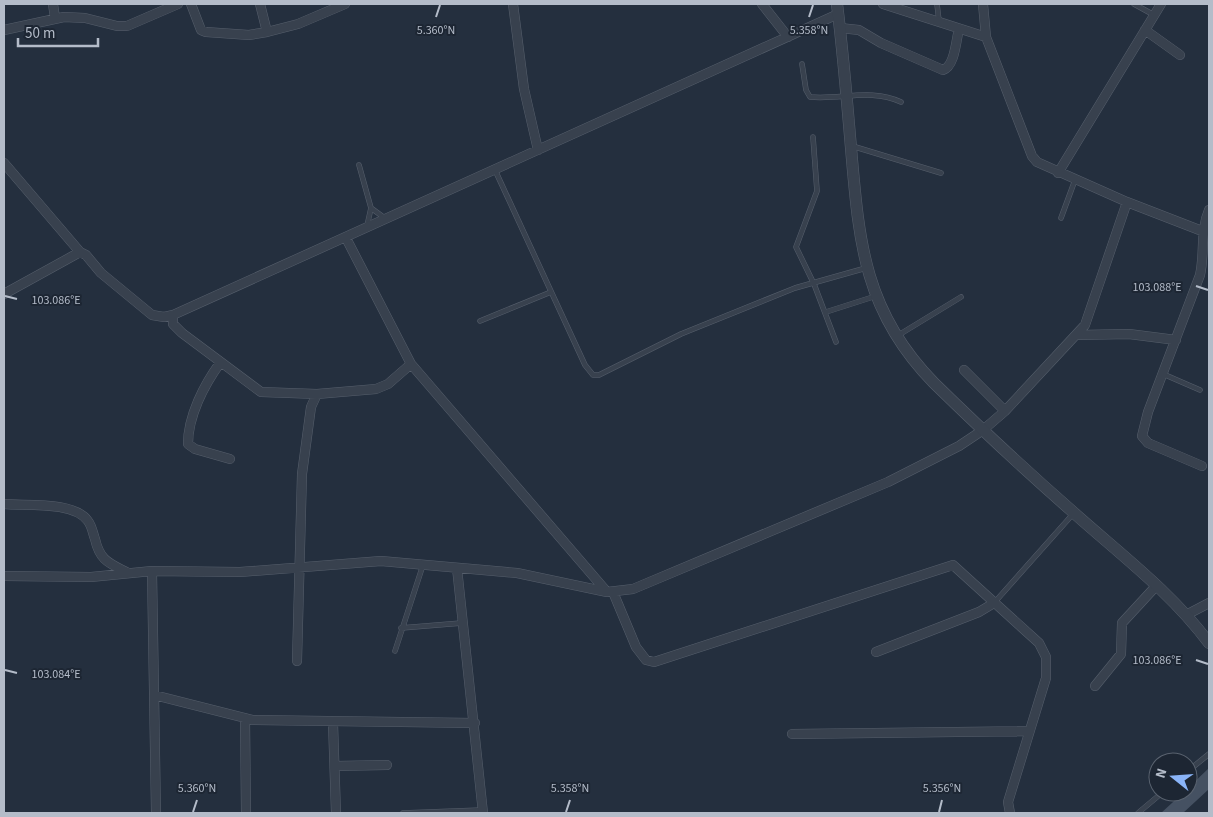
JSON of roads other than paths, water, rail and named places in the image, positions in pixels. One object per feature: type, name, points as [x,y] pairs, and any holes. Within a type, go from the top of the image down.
[{"type":"street","points":[[54,4],[55,18]]},
{"type":"street","points":[[4,30],[55,18],[85,18],[117,26],[127,26],[178,4]]},
{"type":"street","points":[[191,4],[198,26],[206,32],[240,34],[267,32],[298,24],[345,4]]},
{"type":"street","points":[[260,4],[267,32]]},
{"type":"street","points":[[513,4],[524,89],[538,150]]},
{"type":"street","points":[[762,4],[788,36]]},
{"type":"street","points":[[883,4],[986,37]]},
{"type":"street","points":[[983,4],[986,37],[1032,156],[1041,166],[1126,202],[1202,230]]},
{"type":"street","points":[[1058,173],[1161,4]]},
{"type":"street","points":[[4,164],[80,252],[86,255],[101,273],[152,315],[164,317],[367,229],[788,36],[838,9],[858,231],[876,296],[896,337],[914,362],[983,430],[1074,513],[1128,558],[1186,615],[1209,643]]},
{"type":"street","points":[[840,28],[859,30],[881,43],[943,70],[949,67],[951,62],[959,29]]},
{"type":"street","points":[[1145,30],[1180,55]]},
{"type":"street","points":[[4,576],[91,577],[152,571],[240,572],[370,561],[517,573],[610,592],[633,589],[888,482],[959,446],[983,430],[1005,411],[1078,335],[1090,316],[1126,202]]},
{"type":"street","points":[[1202,466],[1148,443],[1142,436],[1201,270],[1204,255],[1202,230],[1209,210]]},
{"type":"street","points":[[346,238],[411,364],[610,592],[636,647],[642,657],[650,662],[948,565],[953,565],[960,570],[1039,643],[1046,657],[1046,678],[1008,802],[1010,813]]},
{"type":"street","points":[[4,294],[80,252]]},
{"type":"street","points":[[172,315],[176,327],[220,363],[261,392],[317,394],[376,389],[388,384],[411,364]]},
{"type":"street","points":[[1078,335],[1129,334],[1176,340]]},
{"type":"street","points":[[220,363],[201,394],[190,429],[188,444],[195,449],[230,459]]},
{"type":"street","points":[[964,370],[1005,411]]},
{"type":"street","points":[[297,661],[302,474],[311,407],[317,394]]},
{"type":"street","points":[[4,504],[55,507],[75,512],[88,522],[104,561],[128,573]]},
{"type":"street","points":[[457,568],[483,812]]},
{"type":"street","points":[[152,571],[156,813]]},
{"type":"street","points":[[1095,686],[1120,654],[1122,623],[1156,585]]},
{"type":"street","points":[[876,652],[979,612],[994,603]]},
{"type":"street","points":[[1186,615],[1209,603]]},
{"type":"street","points":[[154,695],[245,718],[333,723],[475,723]]},
{"type":"street","points":[[245,718],[246,813]]},
{"type":"street","points":[[333,723],[336,813]]},
{"type":"street","points":[[792,734],[1029,731]]},
{"type":"street","points":[[335,766],[387,765]]},
{"type":"lane","points":[[937,4],[939,23]]},
{"type":"lane","points":[[1134,4],[1154,15]]},
{"type":"lane","points":[[802,64],[806,90],[810,97],[882,96],[901,102]]},
{"type":"lane","points":[[813,137],[817,190],[796,247],[826,312],[836,342]]},
{"type":"lane","points":[[851,145],[941,173]]},
{"type":"lane","points":[[359,165],[371,208],[367,229]]},
{"type":"lane","points":[[495,170],[590,373],[599,374],[681,334],[795,288],[867,268]]},
{"type":"lane","points":[[1061,218],[1075,180]]},
{"type":"lane","points":[[371,208],[387,219]]},
{"type":"lane","points":[[480,321],[551,292]]},
{"type":"lane","points":[[826,312],[876,296]]},
{"type":"lane","points":[[896,337],[961,297]]},
{"type":"lane","points":[[1163,374],[1200,390]]},
{"type":"lane","points":[[994,603],[1074,513]]},
{"type":"lane","points":[[395,651],[401,628],[424,564]]},
{"type":"lane","points":[[401,628],[464,623]]},
{"type":"lane","points":[[1198,763],[1209,754]]},
{"type":"lane","points":[[1138,813],[1151,802]]},
{"type":"lane","points":[[403,813],[483,812]]}]
